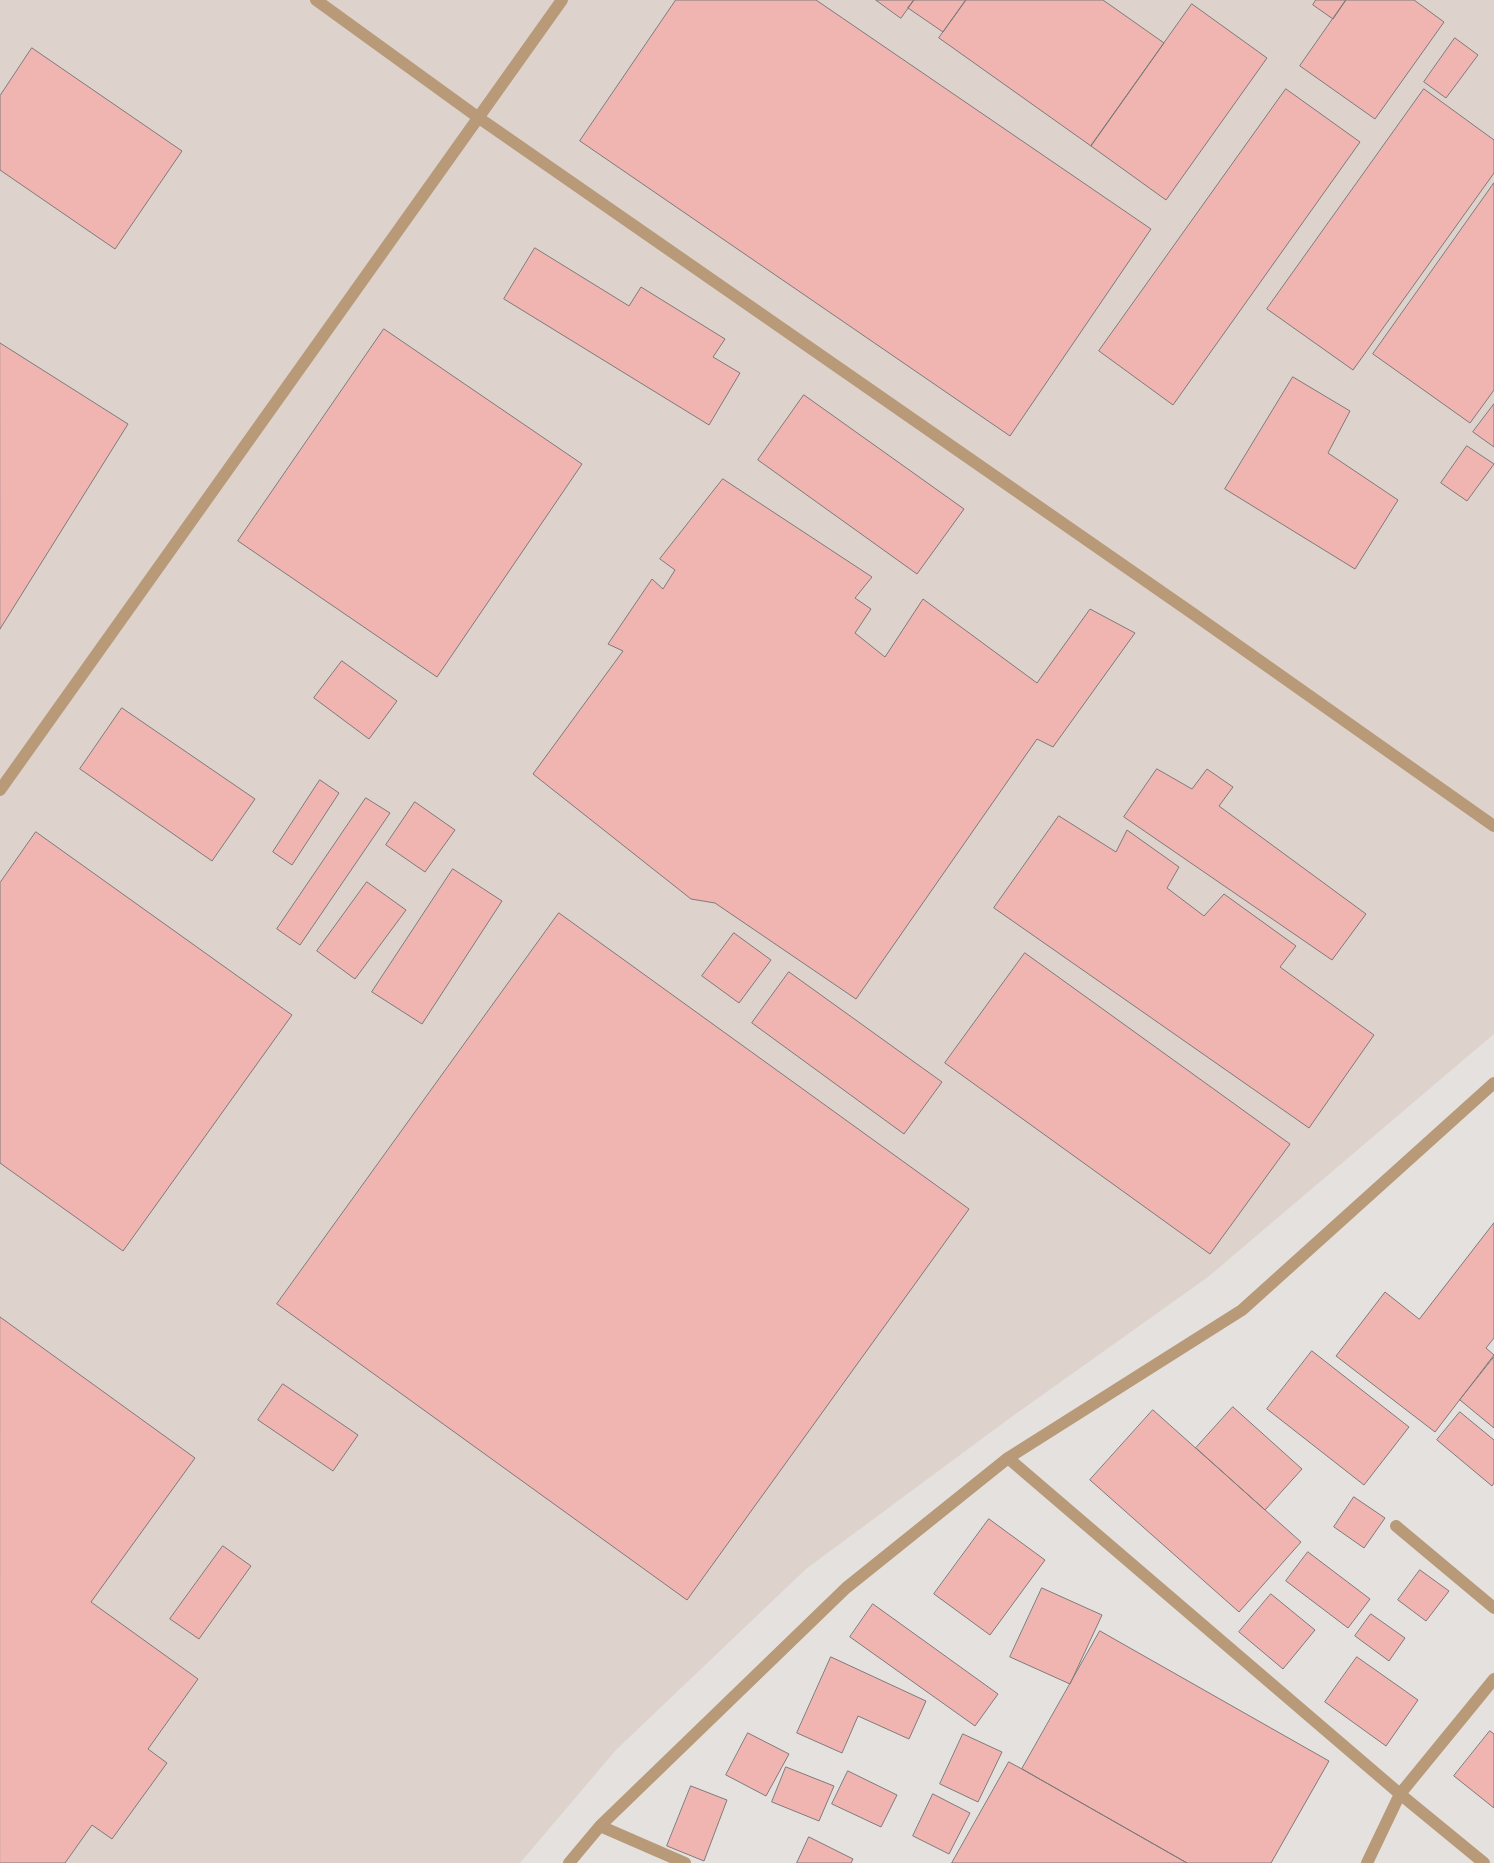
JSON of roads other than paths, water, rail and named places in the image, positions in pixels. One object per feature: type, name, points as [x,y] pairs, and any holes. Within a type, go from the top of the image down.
[{"type":"street","points":[[316,0],[479,118],[1192,613],[1494,826]]},
{"type":"street","points":[[0,790],[562,0]]},
{"type":"street","points":[[569,1863],[600,1826],[846,1588],[1008,1458],[1242,1310],[1494,1083]]},
{"type":"street","points":[[1008,1458],[1400,1794],[1484,1863]]},
{"type":"street","points":[[1396,1526],[1494,1608]]},
{"type":"street","points":[[1367,1863],[1400,1794],[1494,1679]]},
{"type":"street","points":[[600,1826],[685,1863]]}]
